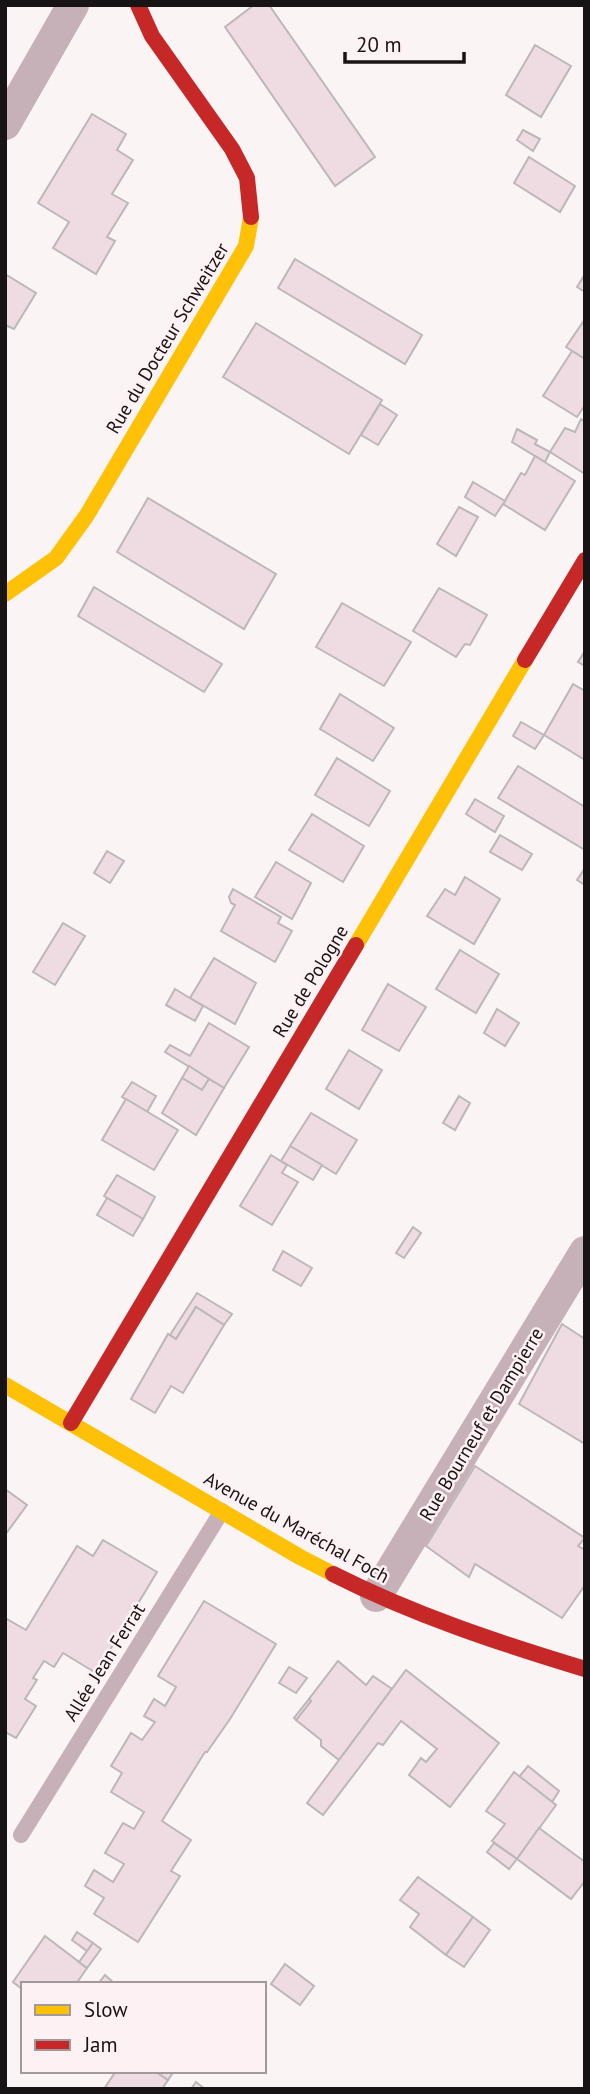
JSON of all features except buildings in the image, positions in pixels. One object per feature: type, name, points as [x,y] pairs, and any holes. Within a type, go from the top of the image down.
[{"type":"street","points":[[5,124],[73,5]]},
{"type":"street","name":"Rue du Docteur Schweitzer","points":[[5,594],[56,558],[87,515],[246,246],[251,215],[247,178],[232,149],[152,36],[138,5]]},
{"type":"street","name":"Rue de Pologne","points":[[71,1423],[585,559]]},
{"type":"street","name":"Rue Bourneuf et Dampierre","points":[[376,1596],[585,1252]]},
{"type":"street","name":"Avenue du Maréchal Foch","points":[[5,1385],[300,1557],[376,1596],[501,1644],[585,1669]]},
{"type":"lane","name":"Allée Jean Ferrat","points":[[21,1835],[222,1511]]},
{"type":"traffic: slow","points":[[5,594],[56,558],[87,515],[246,246],[251,217]]},
{"type":"traffic: slow","points":[[356,945],[525,660]]},
{"type":"traffic: slow","points":[[5,1385],[333,1574]]},
{"type":"traffic: jam","points":[[138,5],[152,36],[232,149],[247,178],[251,217]]},
{"type":"traffic: jam","points":[[525,660],[585,560]]},
{"type":"traffic: jam","points":[[71,1423],[356,945]]},
{"type":"traffic: jam","points":[[333,1574],[457,1627],[585,1669]]}]
